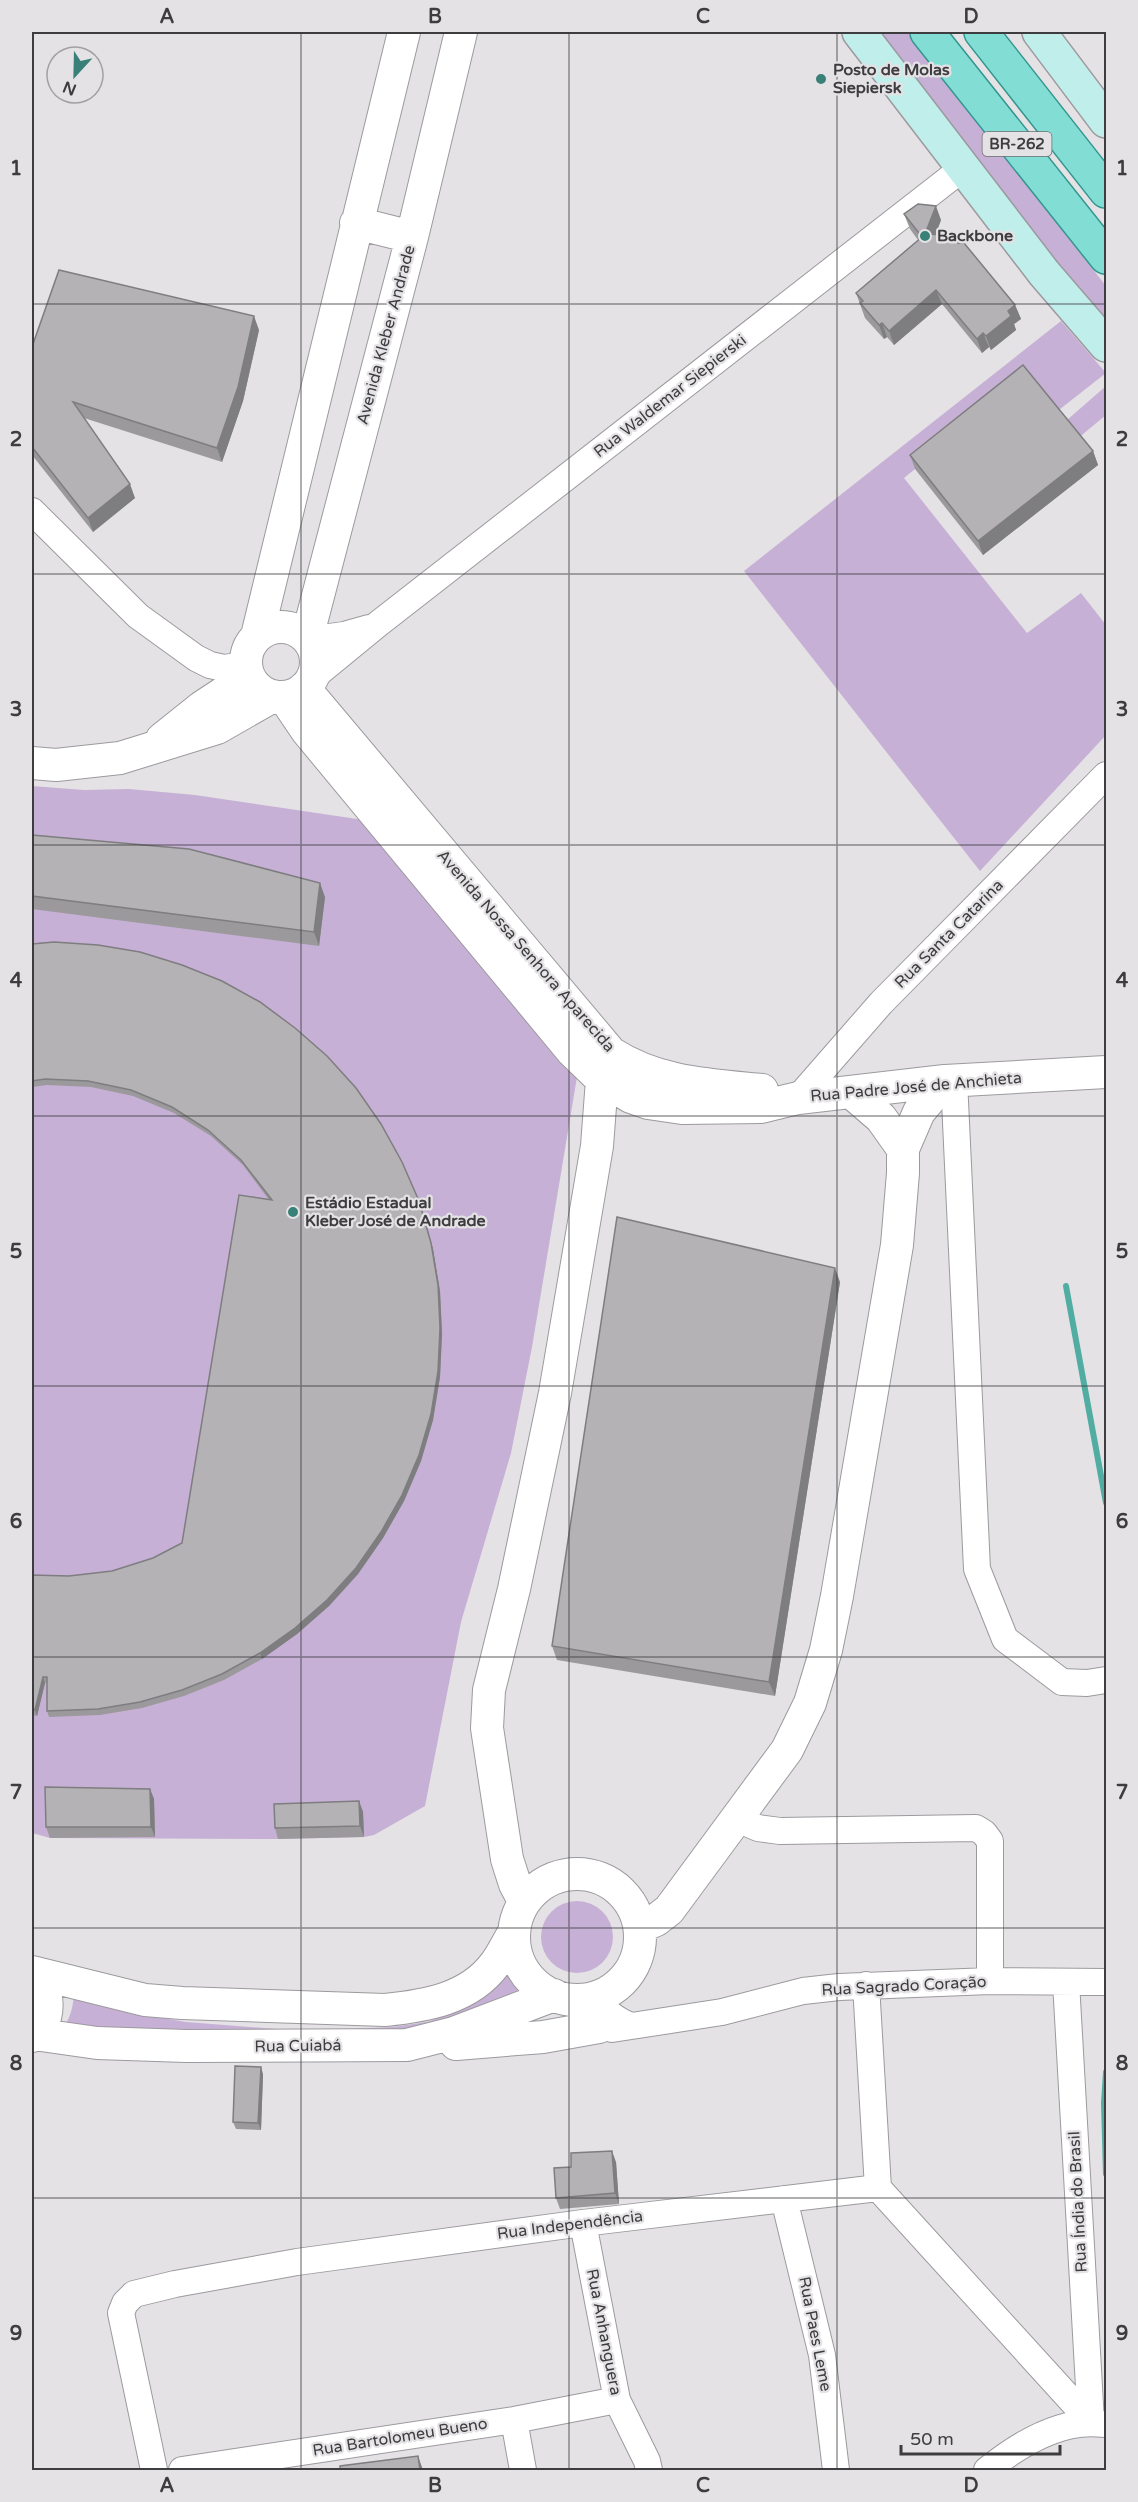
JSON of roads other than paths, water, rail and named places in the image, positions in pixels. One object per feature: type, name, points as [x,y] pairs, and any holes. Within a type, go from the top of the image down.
[{"type":"main road","name":"BR-262","points":[[859,32],[1044,273],[1107,345]]},
{"type":"main road","name":"BR-262","points":[[927,32],[1107,256]]},
{"type":"main road","name":"BR-262","points":[[981,32],[1107,191]]},
{"type":"main road","points":[[1042,33],[1107,121]]},
{"type":"street","points":[[293,690],[263,692],[247,670],[246,654],[257,636],[285,526],[356,223],[404,32]]},
{"type":"street","name":"Avenida Kleber Andrade","points":[[307,639],[412,237],[461,32]]},
{"type":"street","name":"Rua Waldemar Siepierski","points":[[293,690],[963,168]]},
{"type":"street","points":[[356,223],[412,237]]},
{"type":"street","points":[[32,511],[138,616],[196,658],[210,665],[247,670]]},
{"type":"street","name":"Rua Waldemar Siepierski","points":[[307,639],[344,635],[378,624]]},
{"type":"street","points":[[32,763],[56,765],[120,758],[217,728],[293,690],[316,659],[307,639],[288,628],[277,627],[257,636]]},
{"type":"street","points":[[150,749],[247,670]]},
{"type":"street","name":"Avenida Nossa Senhora Aparecida","points":[[293,690],[307,731],[572,1051],[602,1080],[631,1097],[648,1103],[682,1108],[761,1107],[798,1098]]},
{"type":"street","name":"Avenida Nossa Senhora Aparecida","points":[[293,690],[326,717],[611,1053],[630,1065],[669,1079],[694,1084],[765,1090],[798,1098]]},
{"type":"street","name":"Rua Santa Catarina","points":[[798,1098],[881,1003],[1107,776]]},
{"type":"street","name":"Rua Padre José de Anchieta","points":[[798,1098],[949,1081],[1107,1072]]},
{"type":"street","points":[[524,1901],[515,1884],[507,1859],[487,1728],[489,1690],[555,1393],[597,1146],[602,1080]]},
{"type":"street","points":[[640,1927],[656,1920],[669,1910],[787,1750],[810,1703],[826,1650],[897,1245],[903,1149],[919,1112],[949,1081]]},
{"type":"street","points":[[949,1081],[977,1569],[1005,1639],[1062,1682],[1087,1683],[1107,1680]]},
{"type":"street","points":[[852,1093],[881,1118],[903,1149]]},
{"type":"street","points":[[737,1819],[758,1828],[780,1831],[976,1828],[984,1833],[990,1841],[990,1981]]},
{"type":"street","points":[[407,2044],[453,2044],[543,2037],[580,2005],[612,1990],[626,1978],[635,1963],[640,1946],[640,1927],[635,1909],[624,1893],[609,1881],[591,1875],[572,1873],[554,1877],[537,1887],[524,1901],[516,1918],[514,1932],[516,1952],[524,1970],[537,1985],[580,2005]]},
{"type":"street","points":[[32,1973],[145,2000],[194,2004],[385,2010],[442,2001],[468,1988],[495,1964],[514,1932]]},
{"type":"street","points":[[32,1973],[44,1989],[47,2001],[44,2019],[33,2035]]},
{"type":"street","name":"Rua Sagrado Coração","points":[[580,2005],[612,2029],[723,2012],[803,1991],[866,1985],[990,1981],[1107,1982]]},
{"type":"street","name":"Rua Índia do Brasil","points":[[1066,1982],[1099,2423]]},
{"type":"street","points":[[866,1985],[878,2188],[1099,2423]]},
{"type":"street","name":"Rua Cuiabá","points":[[33,2035],[97,2043],[174,2046],[407,2044],[580,2005]]},
{"type":"street","name":"Rua Independência","points":[[154,2470],[121,2313],[125,2303],[134,2294],[175,2284],[297,2262],[583,2223],[878,2188]]},
{"type":"street","name":"Rua Paes Leme","points":[[784,2199],[822,2355],[836,2470]]},
{"type":"street","name":"Rua Anhanguera","points":[[583,2223],[617,2400],[649,2470]]},
{"type":"street","name":"Rua Bartolomeu Bueno","points":[[182,2470],[514,2420],[617,2400]]},
{"type":"street","points":[[514,2420],[523,2470]]},
{"type":"street","points":[[987,2470],[1008,2454],[1061,2428],[1099,2423]]},
{"type":"waterway","points":[[1066,1286],[1106,1503]]},
{"type":"waterway","points":[[1106,2072],[1104,2103],[1106,2174]]},
{"type":"place","name":"Posto de Molas Siepiersk","points":[[821,79]]},
{"type":"place","name":"Backbone","points":[[925,236]]},
{"type":"place","name":"Estádio Estadual Kleber José de Andrade","points":[[293,1212]]}]
